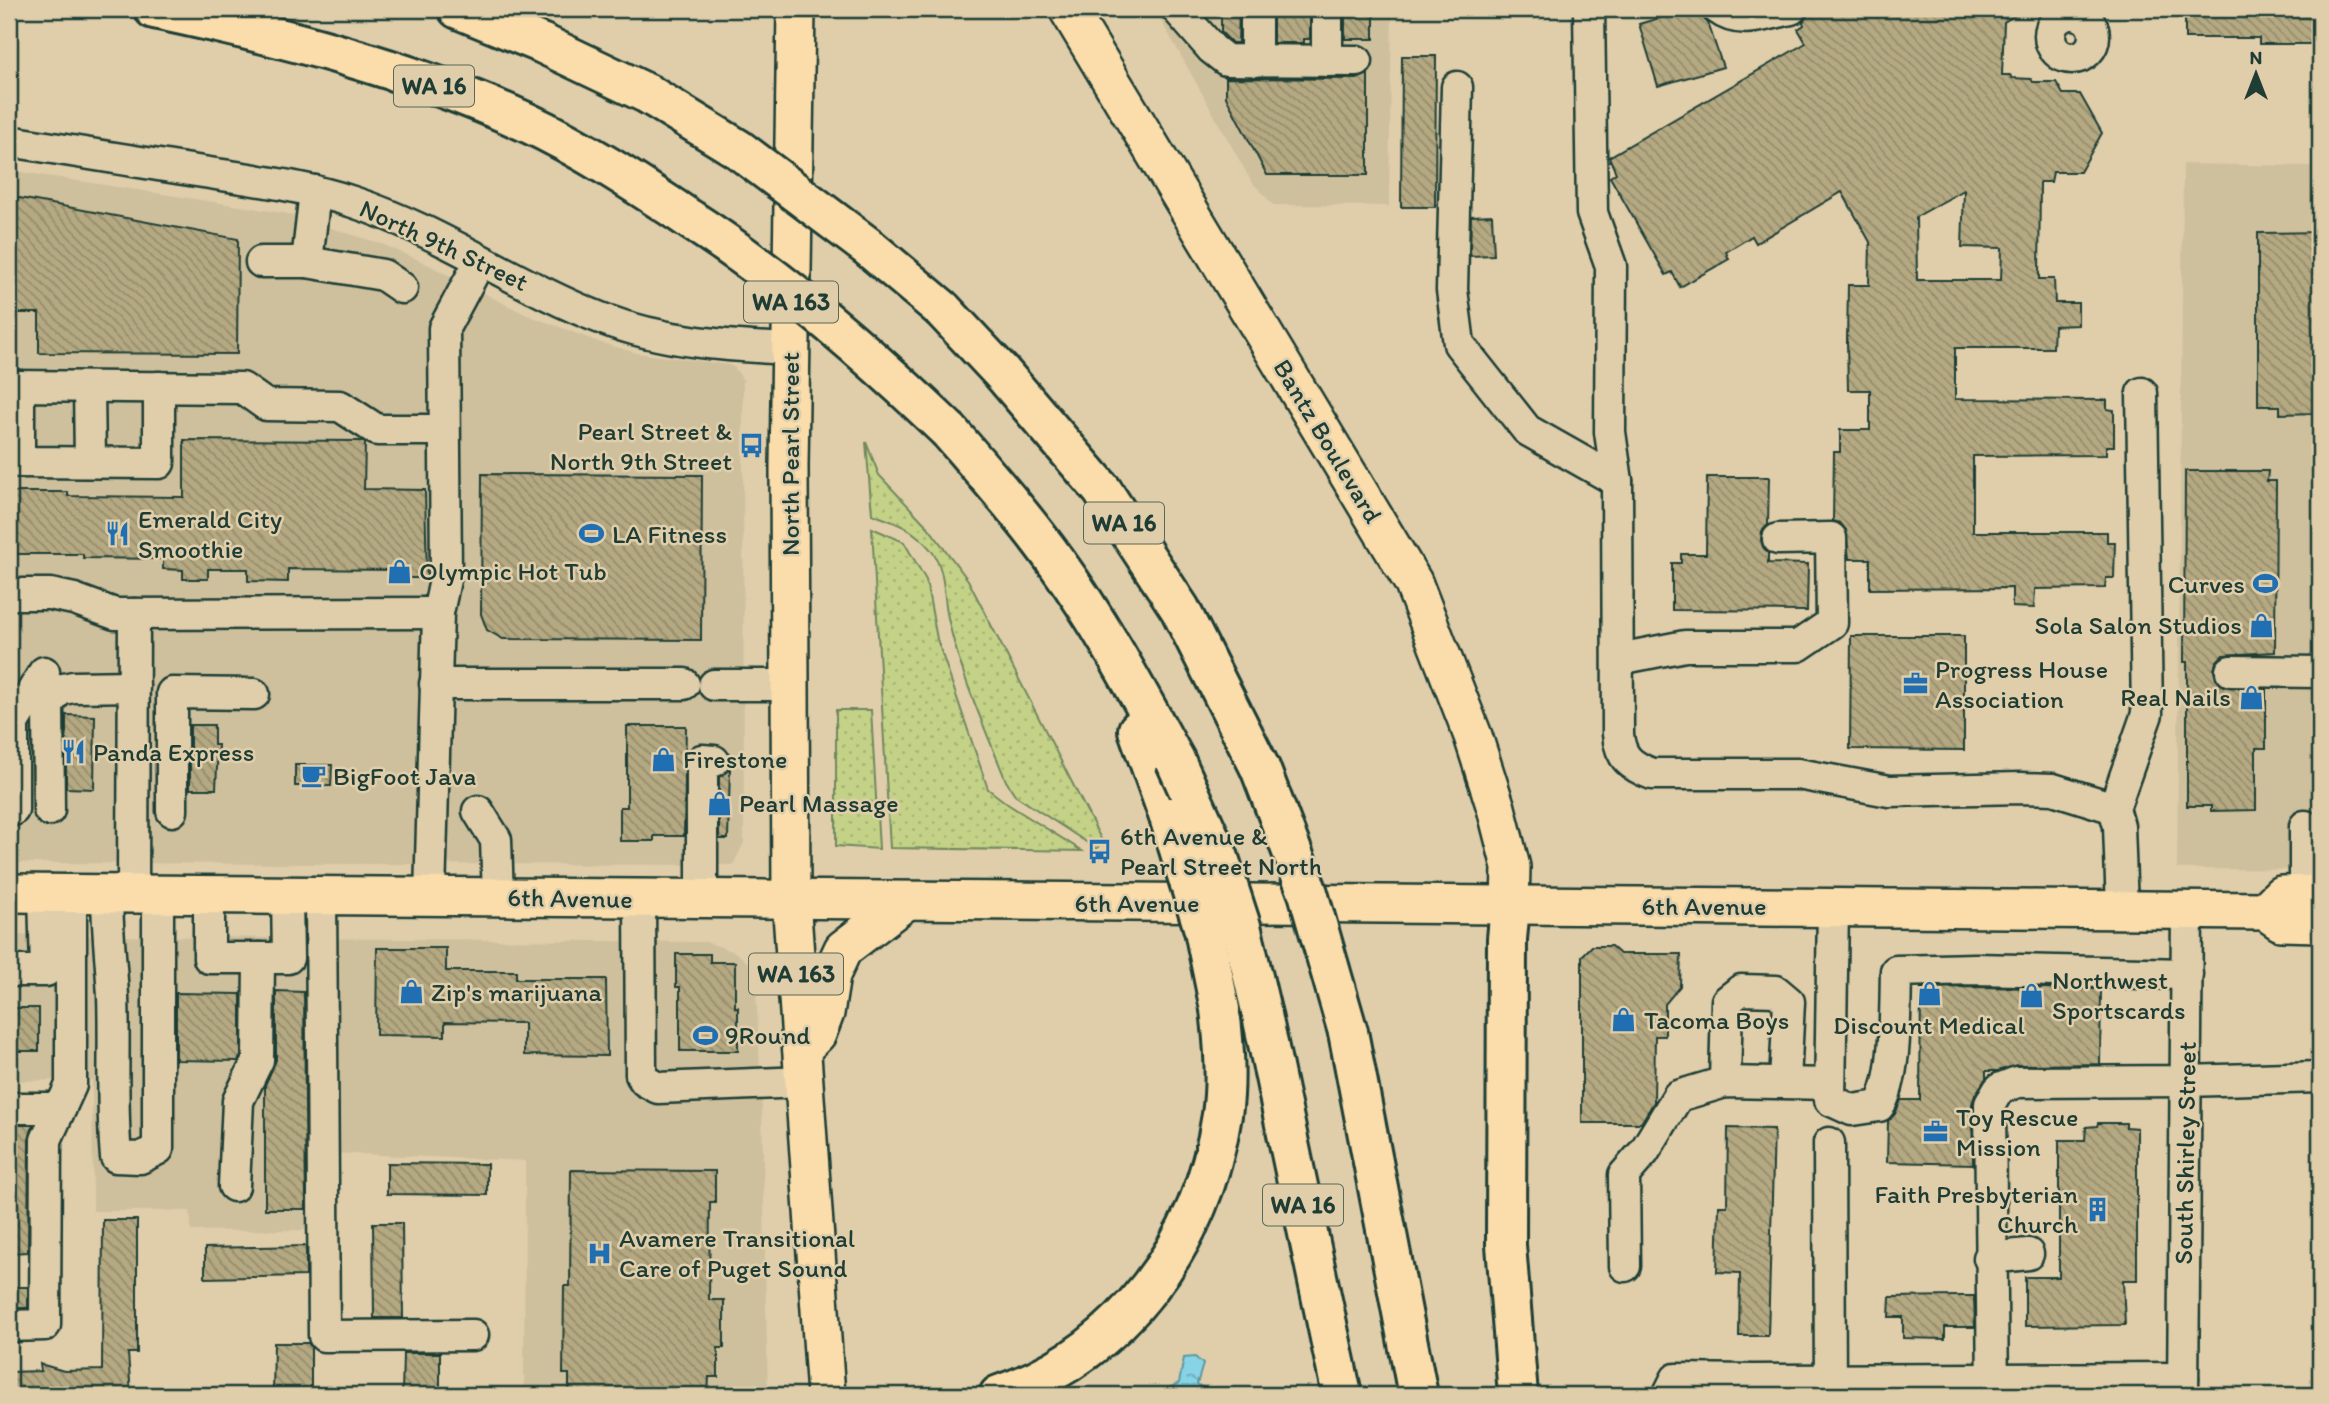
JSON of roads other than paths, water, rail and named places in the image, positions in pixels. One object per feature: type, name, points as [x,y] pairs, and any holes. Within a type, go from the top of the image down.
[{"type":"highway","name":"WA 16","points":[[154,9],[270,34],[343,54],[466,97],[527,123],[583,152],[727,243],[805,303],[906,389],[948,431],[1013,506],[1057,562],[1098,623],[1175,760],[1219,858],[1241,926],[1262,1014],[1342,1395]]},
{"type":"highway","name":"WA 16","points":[[458,9],[541,43],[648,94],[738,149],[867,246],[942,309],[1002,373],[1102,490],[1180,609],[1260,768],[1308,893],[1348,1032],[1418,1395]]},
{"type":"highway","points":[[999,1395],[1020,1388],[1070,1362],[1108,1333],[1136,1306],[1183,1235],[1200,1198],[1214,1155],[1222,1114],[1224,1050],[1220,1009],[1204,930],[1169,817],[1098,623]]},
{"type":"highway","points":[[1510,906],[1507,939],[1506,1245],[1518,1395]]},
{"type":"main road","name":"North Pearl Street","points":[[791,899],[790,349],[796,9]]},
{"type":"main road","name":"Bantz Boulevard","points":[[1069,9],[1413,582],[1473,736],[1496,808],[1511,867],[1510,906]]},
{"type":"main road","name":"6th Avenue","points":[[41,893],[2187,911],[2265,911],[2281,895],[2315,904]]},
{"type":"main road","name":"WA 163","points":[[791,899],[826,1395]]},
{"type":"main road","points":[[803,1066],[825,1013],[831,975],[843,949],[906,901]]},
{"type":"street","points":[[1256,9],[1256,61]]},
{"type":"street","points":[[1327,9],[1327,61]]},
{"type":"street","points":[[1589,9],[1591,213],[1611,265],[1610,432],[1618,481],[1619,743],[1627,760],[1634,768],[1652,774],[1798,774],[1889,791],[2053,789],[2114,808]]},
{"type":"street","points":[[1718,9],[1737,19],[1791,9]]},
{"type":"street","points":[[1181,11],[1220,57],[1228,60],[1357,61]]},
{"type":"street","points":[[1457,87],[1452,289],[1459,344],[1527,430],[1618,481]]},
{"type":"street","name":"North 9th Street","points":[[9,141],[315,191],[393,217],[579,309],[640,331],[707,345],[790,349]]},
{"type":"street","points":[[307,262],[315,191]]},
{"type":"street","points":[[430,896],[438,613],[446,575],[444,328],[480,261]]},
{"type":"street","points":[[261,262],[307,262],[383,275],[402,288]]},
{"type":"street","points":[[159,387],[159,463],[19,462],[14,386],[89,387],[159,387],[242,388],[267,405],[340,406],[377,430],[444,430]]},
{"type":"street","points":[[89,387],[90,462]]},
{"type":"street","points":[[2122,909],[2119,826],[2114,808],[2147,714],[2142,393]]},
{"type":"street","points":[[1619,659],[1685,646],[1798,646],[1832,623],[1831,538],[1779,539]]},
{"type":"street","points":[[9,594],[50,594],[74,599],[115,614],[438,613]]},
{"type":"street","points":[[133,894],[107,939],[113,995],[113,1123],[116,1157],[140,1158],[158,1149],[157,999],[133,894],[134,614]]},
{"type":"street","points":[[2231,671],[2320,672]]},
{"type":"street","points":[[44,672],[34,723],[32,810],[48,704],[59,690],[73,687],[134,686]]},
{"type":"street","points":[[435,684],[684,684]]},
{"type":"street","points":[[714,685],[791,685]]},
{"type":"street","points":[[172,811],[172,693],[254,694]]},
{"type":"street","points":[[702,899],[702,760],[714,761]]},
{"type":"street","points":[[478,811],[496,840],[498,897]]},
{"type":"street","points":[[2305,826],[2315,904]]},
{"type":"street","points":[[9,971],[46,971],[41,893]]},
{"type":"street","points":[[9,1326],[45,1325],[46,1140],[71,1085],[41,893]]},
{"type":"street","points":[[209,894],[209,958],[288,958],[304,895]]},
{"type":"street","points":[[304,895],[324,1336],[473,1335]]},
{"type":"street","points":[[640,898],[641,1075],[645,1081],[658,1088],[803,1066]]},
{"type":"street","points":[[1830,1092],[1833,907]]},
{"type":"street","name":"South Shirley Street","points":[[2183,1387],[2187,911]]},
{"type":"street","points":[[234,1186],[238,1101],[258,1060],[259,958]]},
{"type":"street","points":[[1625,1266],[1624,1175],[1644,1152],[1678,1096],[1725,1082],[1785,1082],[1830,1092],[1852,1110],[1879,1107],[1887,1094],[1895,1018],[1896,971],[1975,969],[2187,974]]},
{"type":"street","points":[[1725,1082],[1727,1001],[1741,990],[1776,990],[1789,1002],[1785,1082]]},
{"type":"street","points":[[1788,1049],[1830,1051]]},
{"type":"street","points":[[1992,1387],[1990,1104],[1999,1089],[2017,1082],[2320,1077]]},
{"type":"street","points":[[9,1108],[61,1108]]},
{"type":"street","points":[[1829,1143],[1830,1387]]},
{"type":"street","points":[[1989,1258],[2028,1254]]},
{"type":"street","points":[[1672,1387],[2183,1387]]},
{"type":"water","points":[[1195,1357],[1203,1364],[1197,1384],[1215,1395],[1167,1395],[1165,1390],[1179,1383],[1184,1358]]},
{"type":"place","name":"Pearl Street & North 9th Street","points":[[752,446]]},
{"type":"place","name":"Emerald City Smoothie","points":[[118,534]]},
{"type":"place","name":"LA Fitness","points":[[592,534]]},
{"type":"place","name":"Olympic Hot Tub","points":[[399,571]]},
{"type":"place","name":"Curves","points":[[2265,584]]},
{"type":"place","name":"Sola Salon Studios","points":[[2262,625]]},
{"type":"place","name":"Progress House Association","points":[[1915,684]]},
{"type":"place","name":"Real Nails","points":[[2251,697]]},
{"type":"place","name":"Panda Express","points":[[73,752]]},
{"type":"place","name":"Firestone","points":[[663,759]]},
{"type":"place","name":"BigFoot Java","points":[[313,776]]},
{"type":"place","name":"Pearl Massage","points":[[719,803]]},
{"type":"place","name":"6th Avenue & Pearl Street North","points":[[1100,851]]},
{"type":"place","name":"Zip's marijuana","points":[[411,992]]},
{"type":"place","name":"Discount Medical","points":[[1929,993]]},
{"type":"place","name":"Northwest Sportscards","points":[[2032,995]]},
{"type":"place","name":"Tacoma Boys","points":[[1624,1020]]},
{"type":"place","name":"9Round","points":[[705,1035]]},
{"type":"place","name":"Toy Rescue Mission","points":[[1936,1132]]},
{"type":"place","name":"Faith Presbyterian Church","points":[[2098,1209]]},
{"type":"place","name":"Avamere Transitional Care of Puget Sound","points":[[599,1253]]}]
